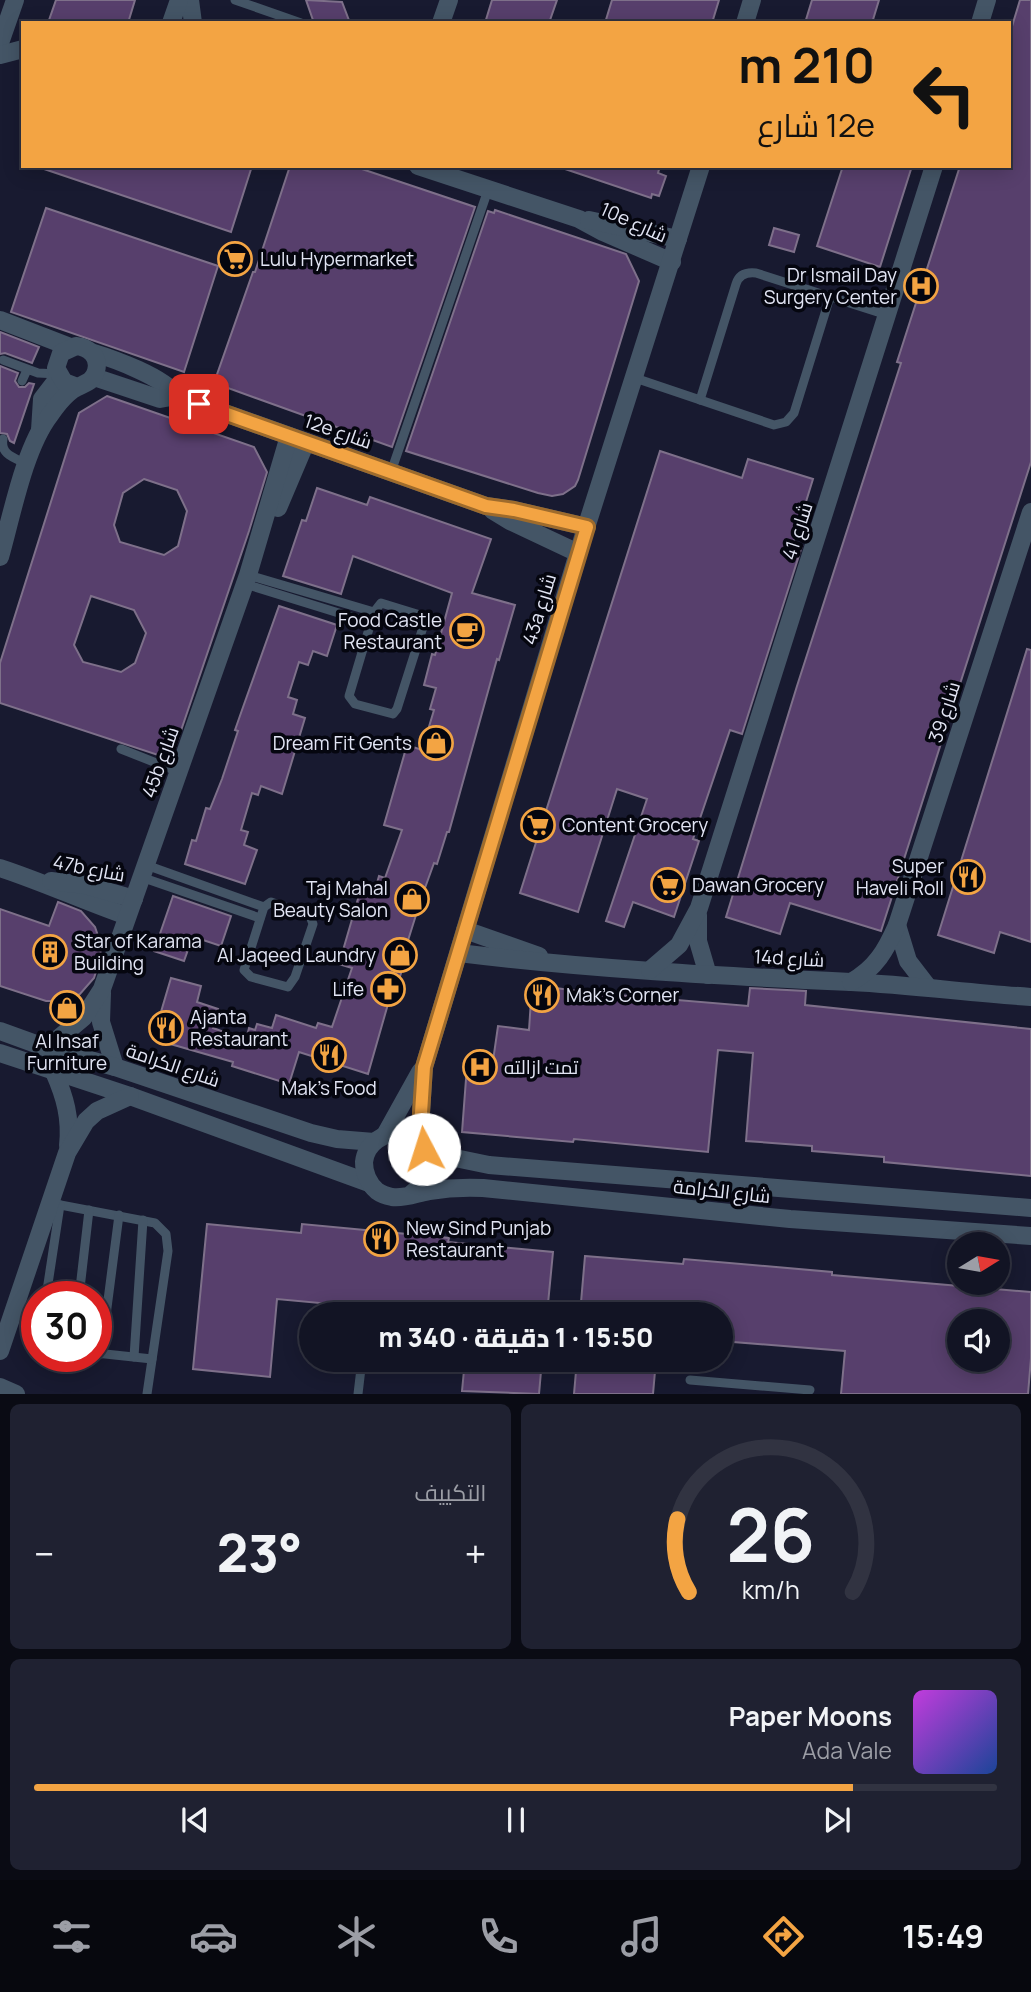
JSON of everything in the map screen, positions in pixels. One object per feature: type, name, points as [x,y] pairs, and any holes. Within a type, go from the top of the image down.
[{"type":"street","points":[[0,43],[15,0]]},
{"type":"street","points":[[172,21],[179,0]]},
{"type":"street","points":[[190,0],[193,21]]},
{"type":"street","points":[[443,21],[449,0]]},
{"type":"street","points":[[746,21],[752,0]]},
{"type":"street","points":[[981,21],[987,0]]},
{"type":"street","points":[[0,55],[21,50]]},
{"type":"street","name":"10e شارع","points":[[424,168],[579,219],[671,262]]},
{"type":"street","name":"43a شارع","points":[[425,1151],[421,1113],[424,1067],[578,554],[700,168]]},
{"type":"street","name":"شارع 41","points":[[650,970],[679,945],[699,908],[933,168]]},
{"type":"street","name":"10e شارع","points":[[579,219],[606,222],[678,239]]},
{"type":"street","points":[[0,320],[70,347],[81,346],[91,352],[97,364],[90,382],[77,387],[60,402],[40,430],[27,464],[0,557]]},
{"type":"street","points":[[70,347],[58,358],[59,375],[64,382],[77,387]]},
{"type":"street","name":"12e شارع","points":[[91,352],[163,383],[177,396],[486,506],[587,527]]},
{"type":"street","points":[[40,430],[42,399],[59,375]]},
{"type":"street","name":"12e شارع","points":[[94,377],[160,399],[177,396]]},
{"type":"street","name":"45b شارع","points":[[47,1048],[84,1017],[102,989],[247,580],[289,436]]},
{"type":"street","name":"45b شارع","points":[[257,548],[270,526],[306,442]]},
{"type":"street","name":"12e شارع","points":[[486,506],[510,521],[578,554]]},
{"type":"street","name":"شارع 39","points":[[851,982],[875,966],[897,925],[1031,512]]},
{"type":"street","name":"47b شارع","points":[[0,868],[127,916]]},
{"type":"street","name":"47b شارع","points":[[37,880],[85,885],[134,899]]},
{"type":"street","name":"شارع 41","points":[[699,908],[698,941],[708,975]]},
{"type":"street","points":[[897,925],[908,961],[928,987]]},
{"type":"street","name":"14d شارع","points":[[465,930],[551,962]]},
{"type":"street","name":"14d شارع","points":[[459,953],[708,975],[928,987],[1028,997]]},
{"type":"street","name":"45b شارع","points":[[102,989],[101,1022],[116,1067]]},
{"type":"street","name":"شارع الكرامة","points":[[0,1031],[326,1138],[379,1138]]},
{"type":"street","points":[[0,1053],[130,1096],[369,1183],[383,1195],[410,1195],[425,1181],[428,1172],[425,1151],[417,1140],[407,1134],[396,1133],[379,1138],[368,1150],[364,1161],[369,1183]]},
{"type":"street","name":"43a شارع","points":[[379,1138],[424,1067]]},
{"type":"street","points":[[0,1351],[55,1204],[67,1153],[69,1120],[64,1094],[54,1072]]},
{"type":"street","points":[[67,1153],[86,1121],[97,1111],[130,1096]]},
{"type":"street","name":"شارع الكرامة","points":[[425,1151],[489,1165],[1031,1208]]},
{"type":"street","name":"شارع الكرامة","points":[[410,1195],[446,1188],[483,1188],[790,1219],[1031,1236]]},
{"type":"street","points":[[0,1387],[16,1394]]},
{"type":"lane","points":[[234,0],[295,21]]},
{"type":"lane","points":[[391,472],[488,190]]},
{"type":"lane","points":[[700,400],[738,278],[750,272],[887,315]]},
{"type":"lane","points":[[635,378],[774,425],[786,422],[794,413],[830,297]]},
{"type":"lane","points":[[3,360],[38,373],[59,375]]},
{"type":"lane","points":[[22,381],[27,370]]},
{"type":"lane","points":[[3,439],[4,452],[27,464]]},
{"type":"lane","points":[[247,580],[374,612]]},
{"type":"lane","points":[[247,580],[371,623]]},
{"type":"lane","points":[[384,602],[420,615],[425,621],[397,709],[393,714],[355,704],[349,696],[371,623],[378,604],[384,602]]},
{"type":"lane","points":[[121,749],[179,772]]},
{"type":"lane","points":[[144,871],[264,907]]},
{"type":"lane","points":[[144,871],[260,918]]},
{"type":"lane","points":[[274,903],[310,916],[313,921],[295,977],[288,987],[251,977],[246,973],[244,966],[264,907],[274,903]]},
{"type":"lane","points":[[48,1281],[55,1204],[143,1220],[160,1226],[168,1243],[147,1394]]},
{"type":"lane","points":[[81,1281],[89,1210]]},
{"type":"lane","points":[[109,1281],[119,1215]]},
{"type":"lane","points":[[134,1357],[143,1220]]},
{"type":"lane","points":[[112,1354],[152,1359]]},
{"type":"lane","points":[[358,1394],[361,1372]]},
{"type":"lane","points":[[690,1380],[737,1389],[810,1390]]},
{"type":"building","points":[[56,0],[135,0],[129,21],[49,21]]},
{"type":"building","points":[[306,0],[342,2],[349,21],[313,21]]},
{"type":"building","points":[[492,0],[557,0],[550,21],[486,21]]},
{"type":"building","points":[[612,0],[719,0],[713,21],[606,21]]},
{"type":"building","points":[[812,0],[879,0],[873,21],[806,21]]},
{"type":"building","points":[[1020,0],[1031,0],[1031,462],[881,931],[790,903],[780,934],[726,917],[901,363],[897,362],[959,168],[1011,168],[1011,30]]},
{"type":"building","points":[[44,168],[251,168],[231,232]]},
{"type":"building","points":[[289,168],[359,168],[475,207],[392,447],[214,383]]},
{"type":"building","points":[[659,168],[658,173],[666,176],[659,196],[652,194],[651,198],[565,169]]},
{"type":"building","points":[[842,168],[911,168],[880,267],[817,246]]},
{"type":"building","points":[[46,208],[218,266],[184,372],[11,312]]},
{"type":"building","points":[[495,210],[626,254],[639,281],[578,480],[575,486],[563,494],[552,496],[538,493],[406,451],[488,211],[494,213]]},
{"type":"building","points":[[774,228],[799,235],[794,252],[769,245]]},
{"type":"building","points":[[0,332],[39,347],[32,363],[5,353],[0,354]]},
{"type":"building","points":[[0,366],[18,373],[15,381],[19,387],[34,384],[14,443],[7,434],[0,433]]},
{"type":"building","points":[[107,396],[254,447],[267,472],[174,751],[164,757],[0,703],[0,663],[79,413]],"holes":[[[144,479],[177,490],[187,511],[178,546],[164,555],[120,542],[114,525],[123,493]],[[91,596],[134,610],[146,633],[135,663],[121,672],[83,662],[74,645]]]},
{"type":"building","points":[[660,451],[742,478],[748,459],[813,479],[793,544],[802,546],[742,734],[730,730],[693,839],[699,841],[674,917],[633,902],[624,927],[606,921],[647,799],[617,789],[578,912],[520,893]]},
{"type":"building","points":[[317,488],[367,505],[370,497],[491,539],[472,593],[515,605],[499,660],[497,659],[449,832],[421,899],[405,950],[408,951],[391,1005],[388,1004],[368,1074],[299,1052],[289,1084],[232,1066],[233,1062],[153,1039],[171,978],[201,986],[197,1002],[218,1009],[213,1028],[246,1040],[249,1028],[255,1030],[257,1024],[272,1028],[276,1015],[316,1028],[318,1023],[332,1027],[352,968],[339,964],[362,885],[375,890],[379,876],[385,878],[402,830],[384,825],[407,745],[422,750],[434,710],[430,709],[436,688],[424,685],[452,593],[353,556],[341,594],[283,576],[302,520],[306,521]]},
{"type":"building","points":[[279,606],[337,625],[327,656],[313,651],[308,665],[299,662],[288,697],[297,700],[293,714],[305,718],[282,794],[261,786],[258,795],[252,793],[241,830],[248,832],[244,845],[257,850],[245,884],[185,864],[192,840],[196,841],[206,808],[210,809],[222,779],[238,731],[235,730]]},
{"type":"building","points":[[1027,649],[1031,650],[1031,942],[1000,932],[994,953],[938,935]]},
{"type":"building","points":[[173,896],[231,916],[221,946],[200,939],[197,949],[189,947],[184,961],[154,951]]},
{"type":"building","name":"Star of Karama Building","points":[[58,902],[81,911],[95,927],[101,945],[94,978],[80,994],[67,1001],[46,1001],[0,986],[0,909],[49,926]]},
{"type":"building","points":[[532,985],[748,1006],[750,988],[806,991],[805,1005],[1031,1029],[1031,1176],[884,1162],[884,1157],[812,1151],[812,1146],[746,1141],[753,1053],[718,1050],[708,1152],[462,1132],[467,1066],[492,1068],[498,1026],[529,1030]]},
{"type":"building","points":[[207,1224],[301,1233],[302,1224],[449,1238],[448,1242],[553,1252],[548,1302],[309,1302],[277,1299],[270,1377],[193,1369]]},
{"type":"building","points":[[585,1256],[683,1264],[684,1259],[832,1272],[832,1275],[947,1285],[947,1295],[1010,1295],[1010,1290],[1031,1292],[1028,1394],[841,1394],[845,1351],[733,1342],[733,1302],[581,1302]]},
{"type":"building","points":[[464,1372],[541,1372],[539,1394],[462,1391]]},
{"type":"building","points":[[576,1372],[655,1372],[653,1394],[574,1394]]},
{"type":"place","name":"Lulu Hypermarket","points":[[235,259]]},
{"type":"place","name":"Dr Ismail Day Surgery Center","points":[[921,286]]},
{"type":"place","name":"Food Castle Restaurant","points":[[467,631]]},
{"type":"place","name":"Dream Fit Gents","points":[[436,743]]},
{"type":"place","name":"Content Grocery","points":[[538,825]]},
{"type":"place","name":"Super Haveli Roll","points":[[968,877]]},
{"type":"place","name":"Dawan Grocery","points":[[668,885]]},
{"type":"place","name":"Taj Mahal Beauty Salon","points":[[412,899]]},
{"type":"place","name":"Star of Karama Building","points":[[50,952]]},
{"type":"place","name":"Al Jaqeed Laundry","points":[[400,955]]},
{"type":"place","name":"Life","points":[[388,989]]},
{"type":"place","name":"Mak's Corner","points":[[542,995]]},
{"type":"place","name":"Al Insaf Furniture","points":[[67,1008]]},
{"type":"place","name":"Ajanta Restaurant","points":[[166,1028]]},
{"type":"place","name":"Mak's Food","points":[[329,1055]]},
{"type":"place","name":"تمت ازالته","points":[[480,1067]]},
{"type":"place","name":"New Sind Punjab Restaurant","points":[[381,1239]]},
{"type":"route","points":[[199,404],[486,506],[587,527],[424,1067],[421,1129],[424,1149]]}]
